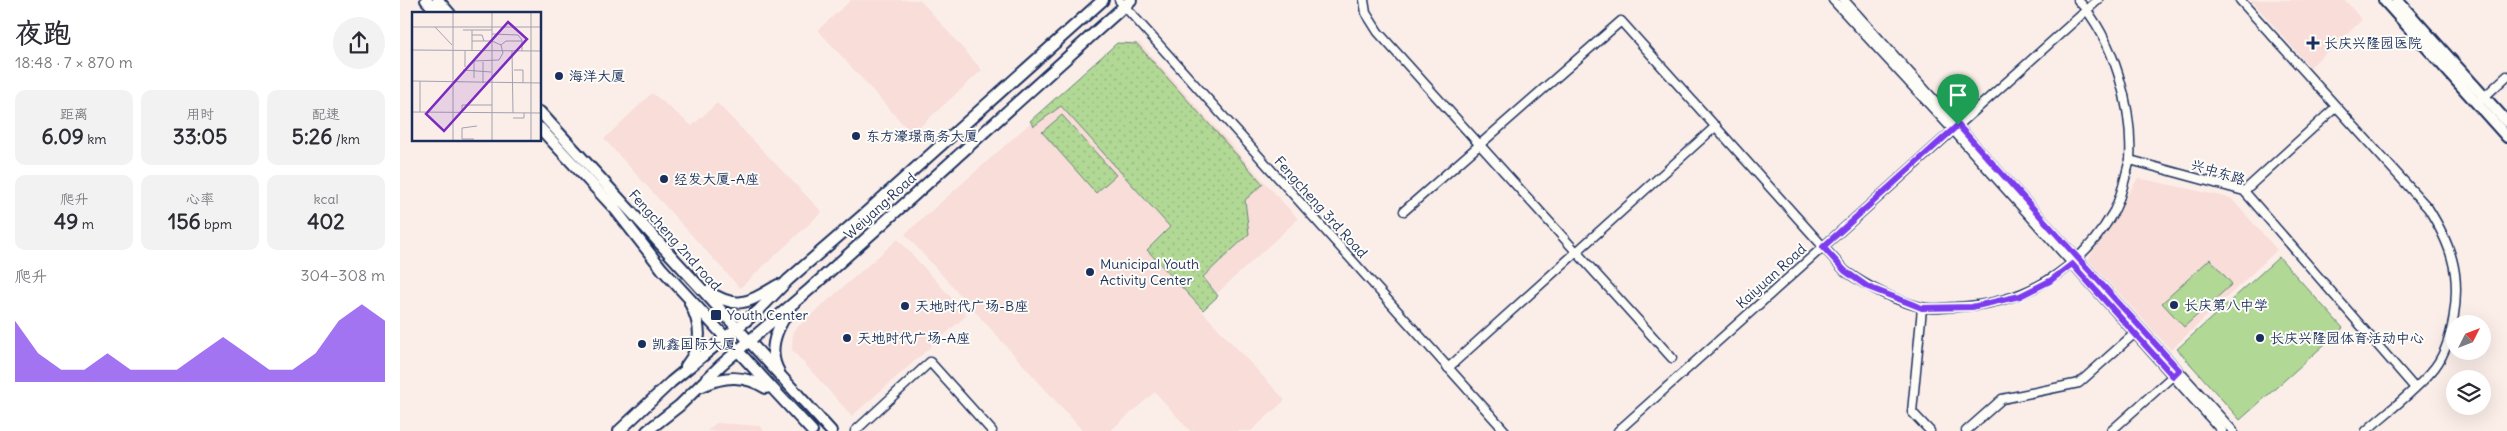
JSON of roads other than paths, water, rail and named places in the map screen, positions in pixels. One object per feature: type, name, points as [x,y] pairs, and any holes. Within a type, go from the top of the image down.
[{"type":"main road","points":[[426,0],[437,12]]},
{"type":"main road","points":[[438,0],[448,12]]},
{"type":"main road","name":"Weiyang Road","points":[[619,431],[671,382],[725,337],[738,329],[788,280],[1102,0]]},
{"type":"main road","points":[[2384,0],[2480,100],[2507,122]]},
{"type":"main road","points":[[2397,0],[2480,100],[2507,137]]},
{"type":"main road","name":"Weiyang Road","points":[[647,431],[796,301],[1125,2]]},
{"type":"main road","name":"Fengcheng 2nd road","points":[[541,113],[831,431]]},
{"type":"main road","name":"Fengcheng 2nd road","points":[[541,129],[615,209],[678,286],[812,431]]},
{"type":"main road","points":[[687,274],[722,300],[741,303],[751,300],[788,280]]},
{"type":"main road","points":[[671,382],[694,356],[700,336],[696,314],[678,286]]},
{"type":"main road","points":[[787,383],[775,362],[775,338],[780,325],[796,301]]},
{"type":"main road","points":[[695,391],[719,380],[742,378],[756,382],[787,405]]},
{"type":"street","points":[[1364,0],[1366,13],[1378,32],[1672,358]]},
{"type":"street","points":[[1833,0],[1956,127]]},
{"type":"street","points":[[1844,0],[2074,261],[2176,373],[2233,431]]},
{"type":"street","points":[[1404,210],[1621,22],[1845,271],[1868,287],[1922,308],[1972,307],[2020,296],[2050,281],[2074,261],[2096,238],[2115,210],[2130,160],[2131,137],[2122,85],[2110,54],[2087,10],[2078,0]]},
{"type":"street","name":"Kaiyuan Road","points":[[1618,431],[2098,0]]},
{"type":"street","points":[[2240,0],[2428,208],[2444,234],[2453,260],[2456,282],[2455,304],[2446,346],[2432,371],[2366,431]]},
{"type":"street","name":"Fengcheng 3rd Road","points":[[1125,2],[1504,431]]},
{"type":"street","points":[[2480,100],[2507,76]]},
{"type":"street","points":[[2244,191],[2336,107]]},
{"type":"street","points":[[1448,368],[1716,126]]},
{"type":"street","name":"兴中东路","points":[[2130,160],[2244,191],[2414,387]]},
{"type":"street","points":[[2074,261],[2134,334],[2176,373],[2222,431]]},
{"type":"street","points":[[1922,308],[1912,412],[1930,431]]},
{"type":"street","points":[[1966,431],[2002,400],[2079,383],[2134,334]]},
{"type":"street","points":[[855,431],[930,362],[992,431]]},
{"type":"street","points":[[2111,431],[2176,373]]},
{"type":"place","name":"长庆兴隆园医院","points":[[2313,43]]},
{"type":"place","name":"海洋大厦","points":[[559,76]]},
{"type":"place","name":"东方濠璟商务大厦","points":[[856,136]]},
{"type":"place","name":"经发大厦-A座","points":[[664,179]]},
{"type":"place","name":"Municipal Youth Activity Center","points":[[1090,272]]},
{"type":"place","name":"长庆第八中学","points":[[2174,305]]},
{"type":"place","name":"天地时代广场-B座","points":[[905,306]]},
{"type":"place","name":"Youth Center","points":[[716,315]]},
{"type":"place","name":"天地时代广场-A座","points":[[847,338]]},
{"type":"place","name":"长庆兴隆园体育活动中心","points":[[2260,338]]},
{"type":"place","name":"凯鑫国际大厦","points":[[642,344]]}]
